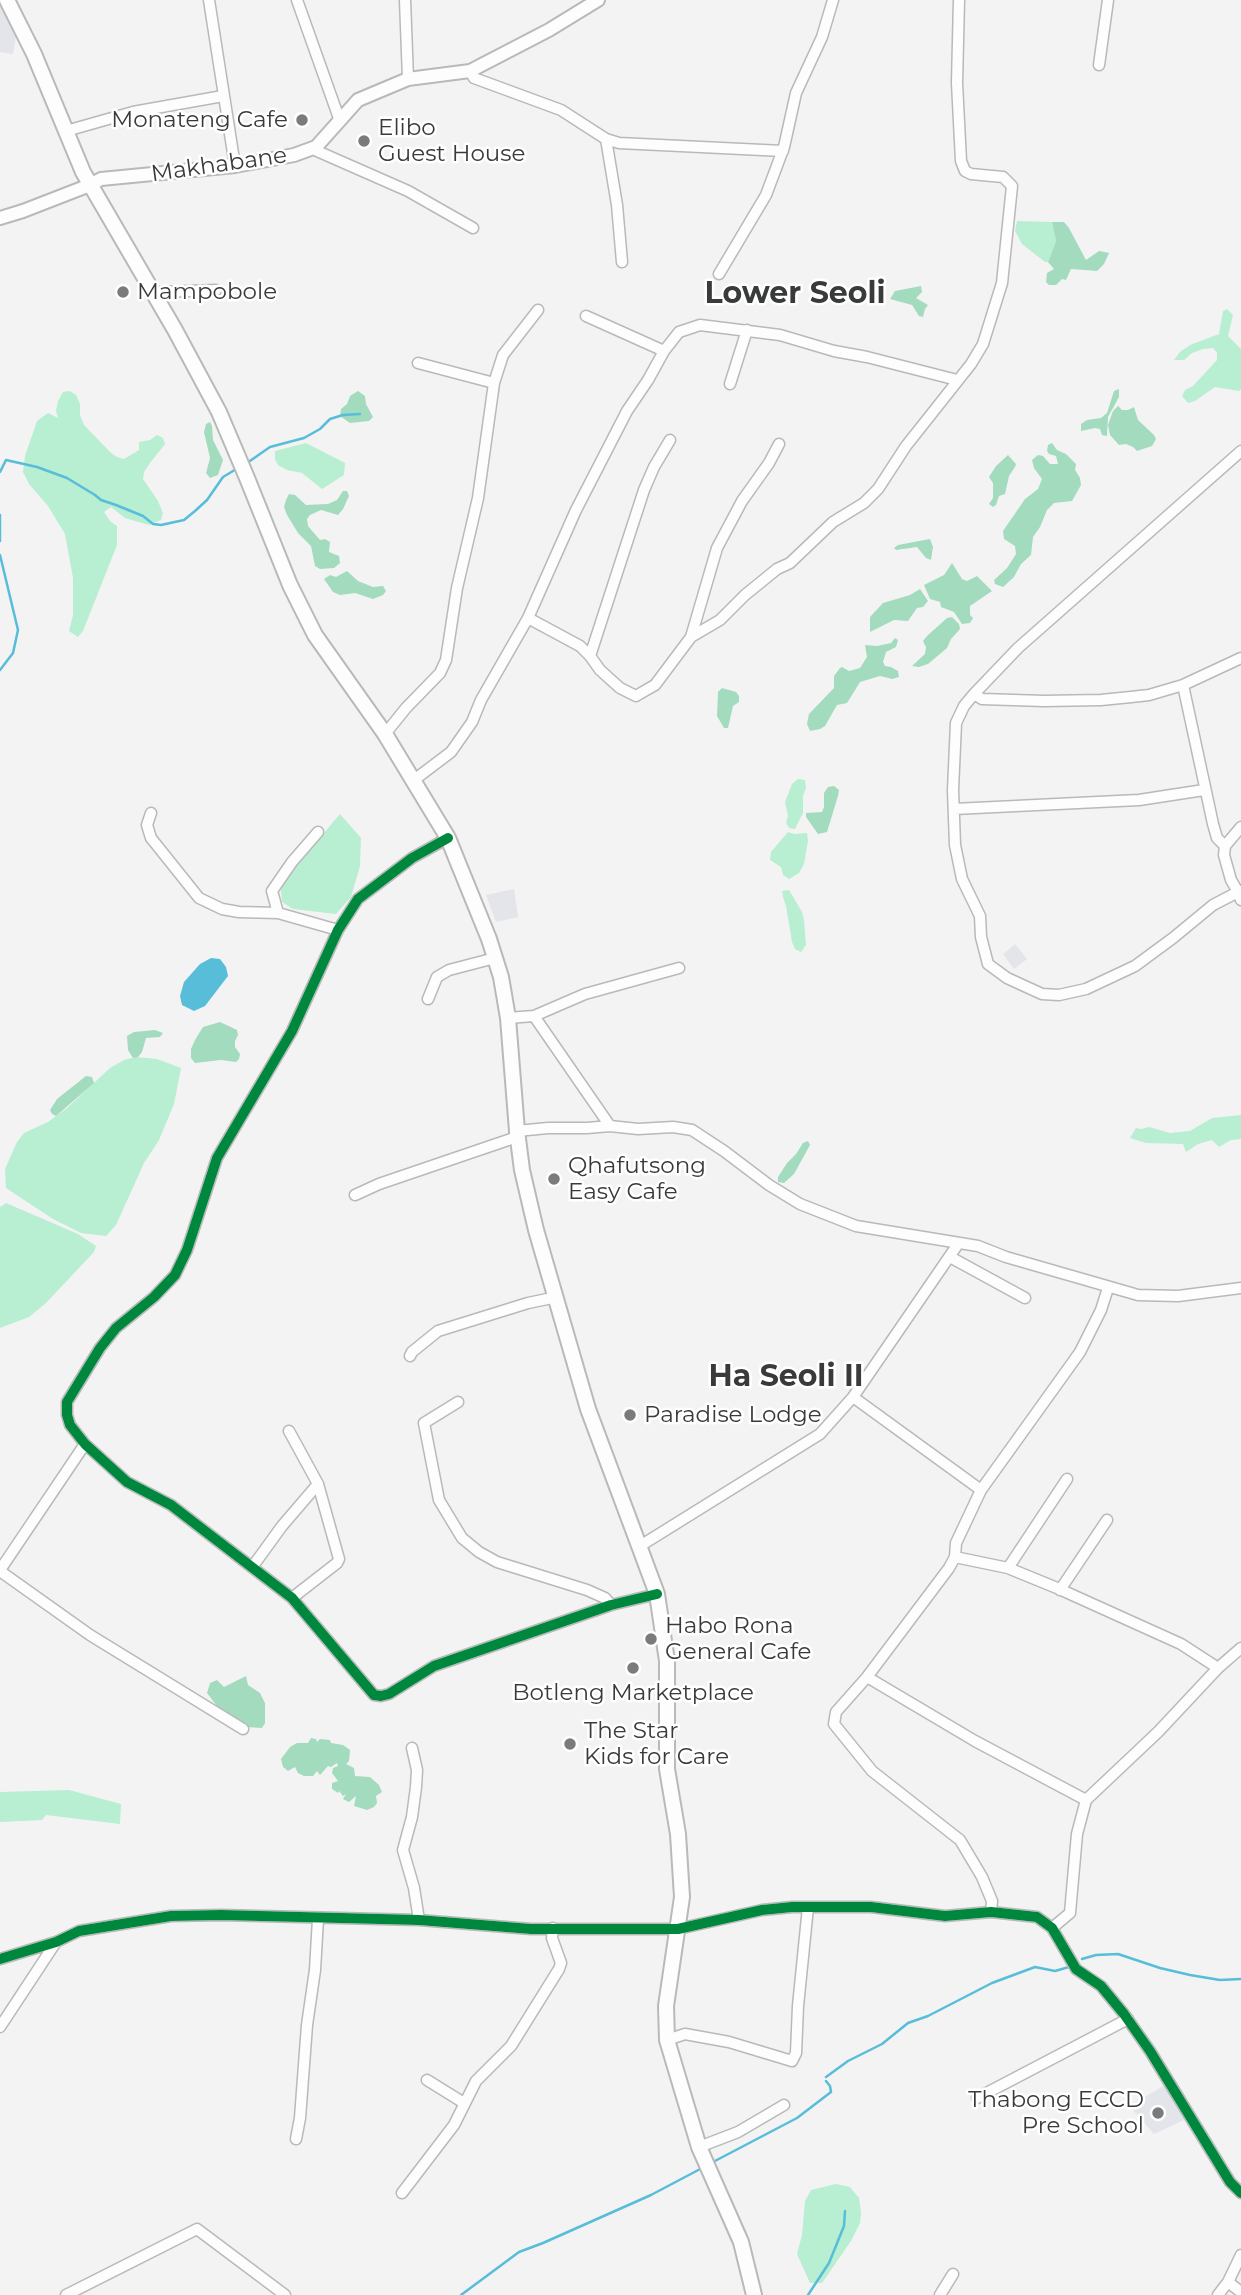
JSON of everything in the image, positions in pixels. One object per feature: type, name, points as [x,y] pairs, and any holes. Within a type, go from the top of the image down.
[{"type":"main road","points":[[7,0],[34,54],[90,185],[175,330],[219,412],[290,585],[315,635],[386,734],[448,838],[495,958],[508,1018],[522,1170],[536,1230],[588,1409],[657,1594],[667,1661],[667,1769],[678,1834],[682,1897],[666,2006],[667,2040],[701,2151],[741,2242],[754,2295]]},
{"type":"street","points":[[209,0],[235,166]]},
{"type":"street","points":[[297,0],[340,121]]},
{"type":"street","points":[[405,0],[408,79]]},
{"type":"street","name":"Makhabane","points":[[0,218],[101,179],[235,166],[294,155],[316,147],[358,100],[408,79],[470,71],[537,37],[598,0]]},
{"type":"street","points":[[719,274],[766,195],[783,151],[796,93],[821,37],[833,0]]},
{"type":"street","points":[[691,637],[720,620],[745,595],[777,569],[790,563],[832,522],[864,503],[878,489],[906,446],[971,364],[982,344],[1002,283],[1012,186],[1003,177],[965,171],[961,160],[957,83],[959,0]]},
{"type":"street","points":[[1099,65],[1108,0]]},
{"type":"street","points":[[470,71],[474,78],[561,110],[606,139],[619,143],[783,151]]},
{"type":"street","points":[[66,131],[133,112],[223,96]]},
{"type":"street","points":[[606,139],[617,205],[622,262]]},
{"type":"street","points":[[316,147],[317,152],[408,191],[473,228]]},
{"type":"street","points":[[154,296],[162,292],[216,290]]},
{"type":"street","points":[[386,734],[405,708],[440,673],[446,660],[457,588],[478,498],[494,383],[503,355],[538,310]]},
{"type":"street","points":[[586,316],[664,351]]},
{"type":"street","points":[[414,780],[451,752],[472,722],[481,699],[528,618],[570,522],[627,411],[679,332],[700,326],[780,335],[834,351],[957,380]]},
{"type":"street","points":[[730,384],[747,330]]},
{"type":"street","points":[[418,363],[494,383]]},
{"type":"street","points":[[590,656],[644,491],[670,440]]},
{"type":"street","points":[[528,618],[565,637],[590,656],[610,680],[636,696],[655,685],[691,637],[717,548],[741,501],[769,463],[779,444]]},
{"type":"street","points":[[1183,685],[1204,790],[1217,838],[1224,846],[1231,880],[1240,894],[1213,905],[1135,966],[1086,989],[1059,995],[1042,994],[1007,978],[988,964],[979,916],[962,879],[955,845],[953,790],[956,723],[964,706],[1018,648],[1241,451]]},
{"type":"street","points":[[974,694],[982,699],[1101,700],[1149,695],[1183,685],[1241,658]]},
{"type":"street","points":[[954,809],[1126,801],[1204,790]]},
{"type":"street","points":[[151,813],[147,825],[152,838],[199,898],[222,909],[278,913],[338,930]]},
{"type":"street","points":[[1224,846],[1241,827]]},
{"type":"street","points":[[278,913],[272,891],[318,832]]},
{"type":"street","points":[[448,838],[412,858],[358,900],[338,930],[292,1031],[264,1081],[228,1135],[217,1158],[187,1250],[175,1275],[154,1297],[116,1328],[67,1402],[67,1415],[70,1425],[85,1444],[127,1482],[171,1505],[292,1598],[374,1695],[381,1696],[435,1666],[611,1605],[657,1594]]},
{"type":"street","points":[[428,999],[437,977],[449,970],[495,958]]},
{"type":"street","points":[[508,1018],[534,1016],[585,994],[679,968]]},
{"type":"street","points":[[534,1016],[610,1126]]},
{"type":"street","points":[[355,1195],[517,1134],[548,1128],[673,1127],[692,1130],[800,1204],[856,1226],[978,1246],[1006,1257],[1138,1296],[1178,1296],[1241,1288]]},
{"type":"street","points":[[640,1546],[820,1434],[853,1396],[958,1244]]},
{"type":"street","points":[[950,1257],[1025,1298]]},
{"type":"street","points":[[991,1912],[992,1901],[982,1877],[960,1840],[872,1771],[834,1724],[836,1712],[867,1677],[955,1557],[956,1543],[981,1490],[1080,1352],[1101,1310],[1108,1288]]},
{"type":"street","points":[[410,1356],[438,1331],[527,1303],[557,1297]]},
{"type":"street","points":[[853,1396],[981,1490]]},
{"type":"street","points":[[458,1402],[424,1423],[439,1500],[462,1538],[497,1562],[587,1591],[605,1598],[611,1605]]},
{"type":"street","points":[[289,1431],[318,1484],[339,1559],[292,1598]]},
{"type":"street","points":[[85,1444],[0,1570],[90,1635],[243,1729]]},
{"type":"street","points":[[1008,1568],[1067,1479]]},
{"type":"street","points":[[253,1566],[282,1526],[318,1484]]},
{"type":"street","points":[[1060,1590],[1107,1520]]},
{"type":"street","points":[[955,1557],[1008,1568],[1181,1644],[1219,1668]]},
{"type":"street","points":[[1052,1928],[1070,1913],[1077,1834],[1086,1800],[1241,1648]]},
{"type":"street","points":[[867,1677],[975,1741],[1086,1800]]},
{"type":"street","points":[[412,1748],[417,1770],[416,1787],[412,1817],[403,1850],[414,1888],[419,1920]]},
{"type":"street","points":[[667,2040],[685,2034],[729,2042],[792,2061],[796,2053],[808,1907]]},
{"type":"street","points":[[0,1958],[56,1942],[79,1931],[171,1916],[419,1920],[531,1929],[678,1929],[762,1910],[808,1907],[871,1907],[945,1916],[991,1912],[1037,1917],[1052,1928],[1076,1969],[1109,1994],[1150,2051],[1230,2182],[1241,2193]]},
{"type":"street","points":[[296,2139],[315,1970],[317,1919]]},
{"type":"street","points":[[402,2193],[454,2125],[475,2081],[511,2046],[559,1969],[561,1964],[552,1938],[553,1928]]},
{"type":"street","points":[[0,2027],[56,1942]]},
{"type":"street","points":[[976,2098],[1128,2020]]},
{"type":"street","points":[[427,2080],[464,2102]]},
{"type":"street","points":[[701,2151],[784,2105]]},
{"type":"street","points":[[66,2295],[197,2229],[285,2295]]},
{"type":"street","points":[[1218,2295],[1228,2283],[1241,2255]]},
{"type":"street","points":[[940,2295],[953,2274]]},
{"type":"street","points":[[1228,2283],[1241,2292]]},
{"type":"shaded area","points":[[0,6],[7,7],[17,30],[13,54],[0,52]]},
{"type":"shaded area","points":[[514,889],[518,917],[496,922],[486,895]]},
{"type":"shaded area","points":[[1015,944],[1027,959],[1014,969],[1003,954]]},
{"type":"shaded area","name":"Thabong ECCD Pre School","points":[[1165,2085],[1184,2120],[1154,2134],[1129,2106]]},
{"type":"green space","points":[[1017,221],[1052,222],[1056,241],[1048,262],[1022,244],[1015,231]]},
{"type":"green space","points":[[1052,222],[1064,222],[1086,260],[1099,251],[1109,253],[1104,264],[1097,271],[1071,269],[1066,280],[1049,285],[1046,282],[1047,273],[1054,269],[1048,262],[1056,241]]},
{"type":"green space","points":[[921,286],[922,292],[916,298],[928,305],[923,317],[919,316],[912,305],[890,299],[895,291]]},
{"type":"green space","points":[[1227,309],[1233,315],[1228,336],[1241,349],[1241,389],[1239,391],[1215,387],[1188,403],[1182,396],[1185,390],[1193,386],[1217,360],[1217,353],[1213,348],[1203,349],[1184,360],[1174,360],[1190,345],[1219,334],[1223,311]]},
{"type":"green space","points":[[1119,389],[1119,397],[1108,417],[1107,436],[1095,428],[1081,431],[1081,424],[1087,420],[1101,418],[1107,413],[1114,391]]},
{"type":"green space","points":[[70,391],[76,395],[80,404],[84,425],[117,457],[124,459],[139,450],[139,442],[150,440],[157,435],[163,438],[165,444],[144,472],[143,479],[158,501],[163,513],[161,520],[149,525],[125,518],[111,507],[104,512],[117,526],[117,545],[83,631],[78,637],[69,631],[73,615],[73,578],[65,534],[23,472],[25,456],[37,421],[48,413],[58,418],[58,401],[63,392]]},
{"type":"green space","points":[[358,391],[365,396],[373,417],[369,421],[350,423],[340,416],[341,409],[350,396]]},
{"type":"green space","points":[[1118,406],[1122,410],[1134,407],[1138,420],[1156,439],[1152,446],[1137,451],[1126,444],[1119,445],[1110,435],[1108,425]]},
{"type":"green space","points":[[210,422],[213,440],[223,460],[218,475],[210,478],[206,473],[210,458],[204,432],[206,424]]},
{"type":"green space","points":[[306,443],[345,463],[344,475],[322,489],[302,473],[278,465],[275,451]]},
{"type":"green space","points":[[1052,443],[1076,464],[1075,470],[1081,485],[1072,501],[1054,503],[1047,510],[1033,537],[1031,555],[1003,587],[995,584],[994,580],[1007,568],[1016,554],[1015,546],[1004,539],[1003,531],[1025,499],[1038,489],[1042,479],[1032,460],[1038,455],[1043,456],[1050,464],[1058,464],[1056,456],[1047,451],[1048,445]]},
{"type":"green space","points":[[1008,455],[1016,464],[1009,476],[1005,494],[999,496],[993,507],[989,504],[993,498],[993,483],[989,477]]},
{"type":"green space","points":[[343,491],[347,491],[349,496],[338,515],[321,510],[307,519],[308,526],[320,540],[330,542],[329,552],[339,556],[340,563],[334,568],[320,569],[315,566],[311,546],[298,533],[287,515],[284,507],[286,500],[289,494],[295,495],[306,505],[328,504],[337,500]]},
{"type":"green space","points":[[930,539],[933,547],[931,560],[917,547],[894,548],[898,545]]},
{"type":"green space","points":[[952,563],[962,579],[967,581],[977,576],[992,591],[970,606],[970,615],[973,618],[970,623],[962,624],[954,612],[941,607],[940,602],[930,599],[924,585],[944,575]]},
{"type":"green space","points":[[347,571],[358,581],[373,587],[383,586],[386,591],[373,599],[355,593],[340,595],[333,592],[324,579]]},
{"type":"green space","points":[[920,589],[928,601],[923,607],[917,608],[908,621],[894,620],[870,632],[870,617],[883,603]]},
{"type":"green space","points":[[952,617],[960,629],[947,648],[928,664],[912,666],[925,654],[923,641],[927,636],[947,618]]},
{"type":"green space","points":[[895,638],[898,640],[896,647],[886,652],[883,662],[885,666],[898,671],[899,677],[892,679],[880,676],[860,682],[847,703],[837,705],[825,726],[810,731],[807,724],[809,714],[834,688],[834,676],[840,668],[849,671],[860,668],[867,657],[865,645],[891,643]]},
{"type":"green space","points":[[722,688],[736,692],[739,696],[739,702],[733,706],[728,728],[724,728],[717,716],[718,692]]},
{"type":"green space","points":[[798,779],[805,780],[806,788],[803,813],[795,829],[789,828],[786,822],[788,816],[785,802],[792,784]]},
{"type":"green space","points":[[834,786],[839,790],[827,832],[818,834],[806,813],[822,812],[824,793],[828,787]]},
{"type":"green space","points":[[340,814],[361,838],[360,866],[351,897],[336,914],[293,909],[282,902],[281,890],[287,877]]},
{"type":"green space","points":[[788,832],[807,833],[808,841],[804,864],[799,873],[789,879],[783,875],[781,867],[770,860],[771,852]]},
{"type":"green space","points":[[789,890],[804,920],[806,945],[801,952],[795,949],[792,942],[783,897],[782,891]]},
{"type":"green space","points":[[220,1022],[237,1030],[235,1047],[240,1054],[239,1059],[236,1062],[221,1060],[195,1063],[191,1058],[191,1049],[195,1040],[203,1027]]},
{"type":"green space","points":[[155,1030],[163,1033],[160,1037],[146,1038],[142,1052],[133,1058],[128,1050],[127,1036],[134,1032]]},
{"type":"green space","points":[[136,1057],[157,1059],[181,1068],[174,1104],[159,1140],[144,1163],[116,1225],[106,1236],[81,1233],[53,1219],[6,1188],[5,1169],[24,1133],[48,1122],[67,1108],[110,1068]]},
{"type":"green space","points":[[86,1076],[92,1077],[94,1083],[56,1116],[52,1114],[50,1110],[57,1099]]},
{"type":"green space","points":[[1241,1115],[1241,1139],[1231,1140],[1219,1147],[1212,1140],[1198,1144],[1186,1152],[1183,1144],[1146,1143],[1130,1138],[1136,1128],[1149,1127],[1170,1133],[1190,1131],[1212,1118]]},
{"type":"green space","points":[[808,1141],[810,1145],[794,1174],[784,1183],[778,1182],[778,1177],[787,1163],[803,1143]]},
{"type":"green space","points":[[6,1203],[78,1234],[96,1246],[94,1252],[46,1303],[29,1317],[0,1328],[0,1207]]},
{"type":"green space","points":[[246,1676],[248,1685],[260,1693],[265,1703],[265,1723],[262,1728],[246,1727],[220,1710],[207,1693],[210,1683],[217,1680],[224,1687]]},
{"type":"green space","points":[[311,1738],[317,1742],[320,1739],[330,1740],[331,1743],[343,1745],[350,1750],[346,1764],[354,1768],[355,1776],[370,1777],[382,1792],[376,1796],[377,1803],[374,1807],[367,1810],[354,1806],[356,1796],[349,1802],[343,1799],[346,1794],[343,1796],[332,1789],[332,1783],[338,1781],[332,1773],[333,1768],[338,1766],[337,1763],[328,1766],[320,1775],[317,1771],[313,1776],[298,1773],[295,1767],[288,1771],[283,1767],[281,1759],[290,1747],[297,1743],[308,1743]]},
{"type":"green space","points":[[69,1790],[121,1804],[120,1824],[46,1815],[42,1820],[0,1822],[0,1792]]},
{"type":"green space","points":[[836,2184],[850,2187],[859,2198],[860,2223],[822,2283],[810,2283],[797,2254],[802,2235],[805,2201],[811,2190]]},
{"type":"water","points":[[211,958],[220,959],[228,976],[205,1006],[194,1011],[182,1005],[180,996],[184,982],[200,964]]},
{"type":"waterway","points":[[247,463],[270,447],[304,438],[320,429],[330,419],[360,414]]},
{"type":"waterway","points":[[0,472],[6,460],[37,467],[67,478],[101,500],[143,516],[153,524],[161,525],[184,520],[207,500],[223,477],[238,468]]},
{"type":"waterway","points":[[0,515],[0,541]]},
{"type":"waterway","points":[[0,555],[18,630],[13,653],[0,670]]},
{"type":"waterway","points":[[1082,1959],[1118,1954],[1190,1975],[1220,1980],[1241,1979]]},
{"type":"waterway","points":[[826,2077],[848,2061],[882,2044],[908,2023],[928,2016],[992,1983],[1035,1967],[1055,1971],[1069,1967]]},
{"type":"waterway","points":[[713,2162],[797,2118],[831,2092],[826,2081]]},
{"type":"waterway","points":[[461,2295],[519,2252],[651,2195],[704,2167]]},
{"type":"waterway","points":[[808,2295],[829,2263],[844,2226],[845,2211]]},
{"type":"cycle path","points":[[448,838],[412,858],[358,899],[338,930],[292,1031],[217,1158],[187,1250],[175,1275],[154,1297],[116,1328],[100,1348],[67,1402],[67,1415],[70,1425],[85,1444],[127,1482],[171,1505],[292,1598],[374,1695],[389,1694],[434,1666],[611,1605],[657,1594]]},
{"type":"cycle path","points":[[0,1959],[56,1942],[79,1931],[171,1916],[419,1920],[531,1929],[678,1929],[762,1910],[792,1907],[871,1907],[945,1916],[991,1912],[1037,1917],[1052,1928],[1076,1969],[1101,1986],[1124,2014],[1150,2051],[1230,2182],[1241,2193]]},
{"type":"place","name":"Monateng Cafe","points":[[302,120]]},
{"type":"place","name":"Elibo Guest House","points":[[364,141]]},
{"type":"place","name":"Mampobole","points":[[123,292]]},
{"type":"place","name":"Qhafutsong Easy Cafe","points":[[554,1179]]},
{"type":"place","name":"Paradise Lodge","points":[[630,1415]]},
{"type":"place","name":"Habo Rona General Cafe","points":[[651,1639]]},
{"type":"place","name":"Botleng Marketplace","points":[[633,1668]]},
{"type":"place","name":"The Star Kids for Care","points":[[570,1744]]},
{"type":"place","name":"Thabong ECCD Pre School","points":[[1158,2113]]},
{"type":"district","name":"Lower Seoli","points":[[795,294]]},
{"type":"district","name":"Ha Seoli II","points":[[786,1377]]}]
